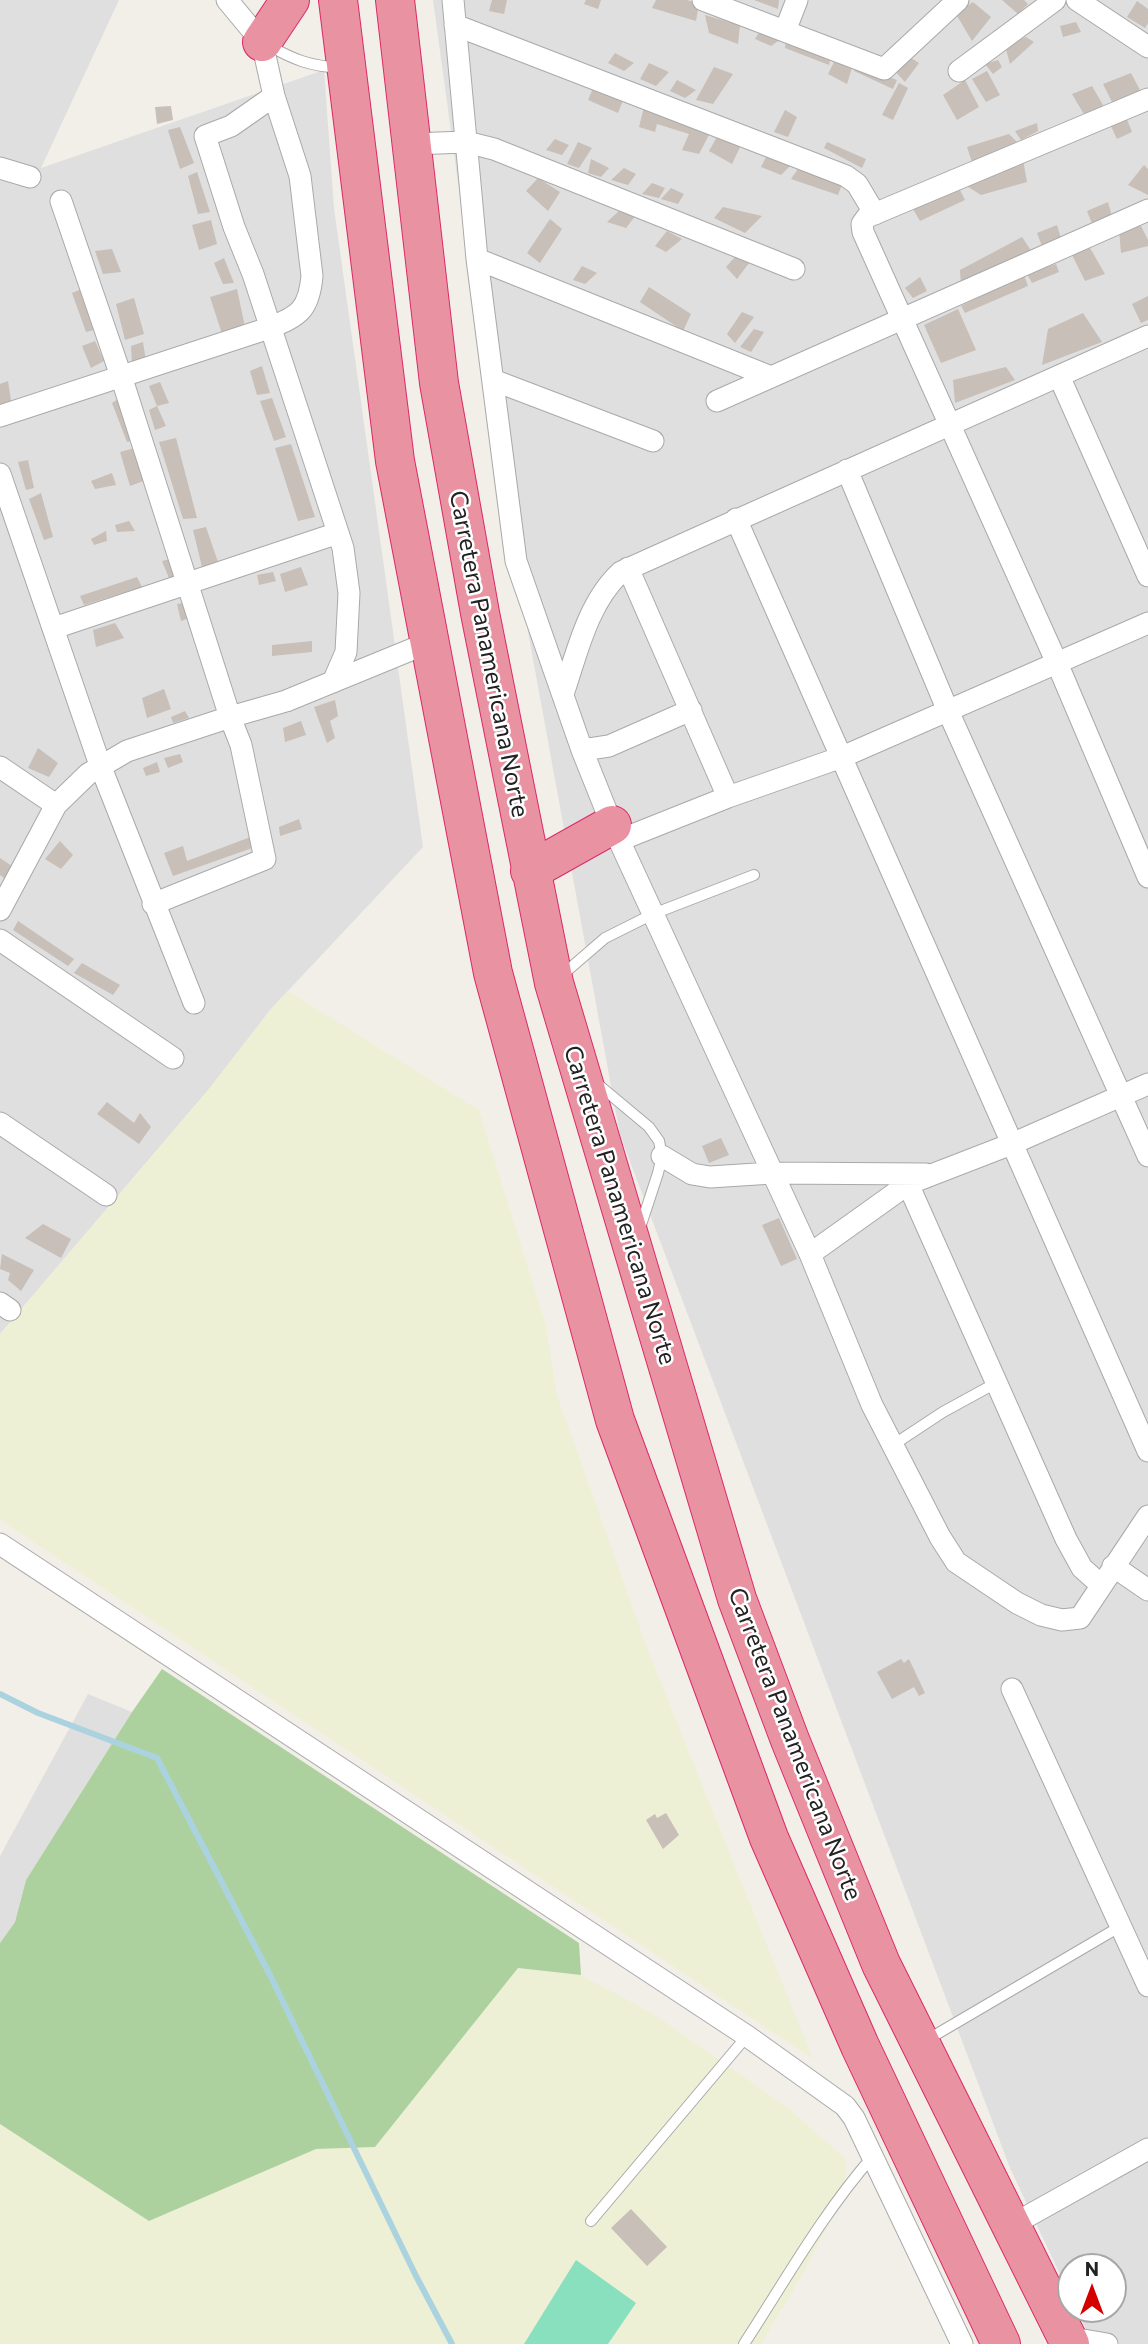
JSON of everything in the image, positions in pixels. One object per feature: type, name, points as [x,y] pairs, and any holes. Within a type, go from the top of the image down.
[{"type":"highway","points":[[262,42],[290,0]]},
{"type":"highway","points":[[338,0],[395,461],[493,973],[615,1420],[769,1838],[860,2046],[1002,2344]]},
{"type":"highway","name":"Carretera Panamericana Norte","points":[[395,0],[439,383],[480,613],[554,983],[737,1599],[816,1808],[881,1964],[1068,2340]]},
{"type":"highway","points":[[530,871],[616,833]]},
{"type":"highway","points":[[974,2344],[979,2298]]},
{"type":"street","points":[[0,416],[269,328],[295,318],[308,298],[312,276],[300,176],[274,96],[262,42],[227,0]]},
{"type":"street","points":[[453,0],[477,259],[516,561],[582,750],[616,833],[810,1254],[872,1405],[940,1537],[956,1562],[1017,1603],[1041,1615],[1069,1621],[1080,1618],[1148,1516]]},
{"type":"street","points":[[703,0],[884,69],[958,0]]},
{"type":"street","points":[[785,31],[797,0]]},
{"type":"street","points":[[959,71],[1055,0]]},
{"type":"street","points":[[1077,0],[1148,47]]},
{"type":"street","points":[[455,25],[846,176],[857,184],[875,214]]},
{"type":"street","points":[[274,96],[231,126],[205,136],[338,533],[347,570],[349,617],[346,652],[332,682]]},
{"type":"street","points":[[1148,99],[867,217],[862,224],[863,232],[1057,663],[1148,877]]},
{"type":"street","points":[[412,144],[466,142],[517,157],[794,269]]},
{"type":"street","points":[[0,168],[30,177]]},
{"type":"street","points":[[61,201],[241,745],[265,859],[153,904]]},
{"type":"street","points":[[717,401],[1148,210]]},
{"type":"street","points":[[477,259],[771,377]]},
{"type":"street","points":[[563,694],[587,625],[607,585],[628,568],[1148,336]]},
{"type":"street","points":[[1059,376],[1148,576]]},
{"type":"street","points":[[492,380],[653,441]]},
{"type":"street","points":[[847,470],[948,711],[1148,1156]]},
{"type":"street","points":[[0,474],[100,765],[194,1003]]},
{"type":"street","points":[[737,519],[1148,1451]]},
{"type":"street","points":[[54,628],[338,533]]},
{"type":"street","points":[[628,568],[728,797]]},
{"type":"street","points":[[616,833],[842,757],[1148,623]]},
{"type":"street","points":[[0,910],[56,805],[100,765],[127,751],[286,701],[430,642]]},
{"type":"street","points":[[582,750],[619,742],[691,710]]},
{"type":"street","points":[[0,766],[56,805]]},
{"type":"street","points":[[0,940],[173,1058]]},
{"type":"street","points":[[810,1254],[908,1184],[1014,1143],[1148,1084]]},
{"type":"street","points":[[0,1123],[106,1195]]},
{"type":"street","points":[[662,1156],[692,1174],[710,1177],[772,1173],[935,1174]]},
{"type":"street","points":[[908,1184],[1066,1539],[1082,1568],[1101,1585]]},
{"type":"street","points":[[0,1544],[747,2036],[845,2106],[873,2156],[962,2344]]},
{"type":"street","points":[[1113,1566],[1148,1590]]},
{"type":"street","points":[[1012,1689],[1148,1986]]},
{"type":"street","points":[[1010,2226],[1148,2149]]},
{"type":"street","points":[[1068,2340],[1107,2344]]},
{"type":"lane","points":[[262,42],[292,59],[313,66],[346,69]]},
{"type":"lane","points":[[554,983],[605,938],[653,914],[754,875]]},
{"type":"lane","points":[[580,1071],[607,1090],[649,1127],[659,1141],[662,1156],[634,1250]]},
{"type":"lane","points":[[892,1445],[943,1412],[996,1383]]},
{"type":"lane","points":[[920,2044],[1121,1926]]},
{"type":"lane","points":[[591,2221],[747,2036]]},
{"type":"lane","points":[[744,2344],[826,2218],[873,2156]]},
{"type":"shaded area","points":[[0,0],[119,0],[41,168],[324,70],[334,208],[423,847],[271,1009],[209,1089],[0,1334]]},
{"type":"shaded area","points":[[433,0],[1148,0],[1148,2344],[1093,2344],[1083,2323],[1127,2323],[1127,2253],[1057,2253],[1057,2268],[1010,2168],[620,1135],[494,446]]},
{"type":"shaded area","points":[[88,1694],[132,1712],[26,1880],[15,1922],[0,1943],[0,1856]]},
{"type":"green space","points":[[288,991],[479,1110],[546,1326],[557,1395],[650,1656],[813,2059],[0,1520],[0,1334],[209,1089]]},
{"type":"green space","points":[[162,1669],[579,1943],[581,1975],[518,1968],[375,2147],[316,2149],[149,2221],[0,2124],[0,1943],[15,1922],[26,1880]]},
{"type":"green space","points":[[518,1968],[581,1975],[654,2014],[788,2108],[846,2159],[844,2195],[800,2279],[761,2344],[0,2344],[0,2124],[149,2221],[316,2149],[375,2147]]},
{"type":"green space","points":[[576,2260],[636,2303],[608,2344],[524,2344]]},
{"type":"building","points":[[492,0],[507,0],[504,14],[489,11]]},
{"type":"building","points":[[586,0],[601,0],[598,9],[584,4]]},
{"type":"building","points":[[656,0],[687,0],[699,4],[696,21],[652,8]]},
{"type":"building","points":[[754,0],[779,0],[778,9]]},
{"type":"building","points":[[1002,0],[1024,0],[1028,4],[1018,14]]},
{"type":"building","points":[[1137,1],[1148,9],[1148,23],[1145,28],[1127,17]]},
{"type":"building","points":[[973,2],[991,17],[972,41],[956,14]]},
{"type":"building","points":[[705,15],[740,25],[738,44],[709,33]]},
{"type":"building","points":[[1076,22],[1081,32],[1063,37],[1060,26]]},
{"type":"building","points":[[762,28],[781,39],[771,46],[755,39]]},
{"type":"building","points":[[1026,37],[1034,42],[1010,64],[1005,46]]},
{"type":"building","points":[[786,39],[831,55],[829,65],[785,48]]},
{"type":"building","points":[[615,53],[634,63],[624,71],[608,63]]},
{"type":"building","points":[[911,58],[919,63],[905,82],[894,70]]},
{"type":"building","points":[[998,60],[1002,67],[993,74],[985,64]]},
{"type":"building","points":[[834,62],[852,68],[847,84],[828,74]]},
{"type":"building","points":[[649,63],[669,72],[656,86],[640,79]]},
{"type":"building","points":[[856,65],[897,80],[893,89],[854,71]]},
{"type":"building","points":[[714,67],[733,74],[713,104],[696,100]]},
{"type":"building","points":[[987,71],[1000,95],[986,102],[972,79]]},
{"type":"building","points":[[1131,73],[1141,92],[1112,102],[1103,84]]},
{"type":"building","points":[[677,80],[696,90],[685,98],[670,91]]},
{"type":"building","points":[[965,80],[979,107],[957,120],[943,95]]},
{"type":"building","points":[[899,83],[908,88],[893,120],[882,115]]},
{"type":"building","points":[[594,86],[626,93],[618,113],[588,100]]},
{"type":"building","points":[[1092,86],[1103,105],[1088,121],[1072,94]]},
{"type":"building","points":[[171,106],[173,120],[157,124],[155,107]]},
{"type":"building","points":[[644,107],[712,129],[699,154],[682,150],[689,134],[657,124],[655,132],[639,127]]},
{"type":"building","points":[[785,110],[797,117],[788,137],[774,132]]},
{"type":"building","points":[[1124,112],[1132,132],[1117,139],[1110,124]]},
{"type":"building","points":[[1037,123],[1038,131],[1021,140],[1015,131]]},
{"type":"building","points":[[180,127],[194,163],[180,169],[168,130]]},
{"type":"building","points":[[1009,134],[1017,142],[972,162],[967,147]]},
{"type":"building","points":[[718,135],[741,145],[732,164],[709,151]]},
{"type":"building","points":[[555,139],[569,145],[562,155],[546,150]]},
{"type":"building","points":[[578,142],[592,148],[579,168],[567,164]]},
{"type":"building","points":[[827,142],[866,159],[862,168],[824,148]]},
{"type":"building","points":[[1022,154],[1027,182],[981,195],[965,185]]},
{"type":"building","points":[[767,155],[791,165],[781,175],[761,167]]},
{"type":"building","points":[[591,159],[609,168],[601,177],[588,173]]},
{"type":"building","points":[[1144,165],[1148,169],[1148,195],[1128,185]]},
{"type":"building","points":[[800,166],[843,182],[838,195],[791,179]]},
{"type":"building","points":[[624,168],[636,174],[628,185],[611,180]]},
{"type":"building","points":[[197,172],[210,212],[198,214],[188,176]]},
{"type":"building","points":[[538,178],[560,192],[548,211],[526,191]]},
{"type":"building","points":[[652,183],[665,188],[659,198],[642,194]]},
{"type":"building","points":[[671,188],[684,194],[678,204],[661,199]]},
{"type":"building","points":[[960,190],[965,200],[920,221],[913,209]]},
{"type":"building","points":[[1108,202],[1113,220],[1093,226],[1087,211]]},
{"type":"building","points":[[723,207],[762,216],[745,233],[714,218]]},
{"type":"building","points":[[620,210],[636,215],[626,228],[607,222]]},
{"type":"building","points":[[550,219],[562,229],[540,263],[527,253]]},
{"type":"building","points":[[211,220],[217,244],[199,250],[192,225]]},
{"type":"building","points":[[1139,222],[1148,240],[1148,246],[1121,253],[1119,230]]},
{"type":"building","points":[[1057,225],[1062,242],[1043,249],[1037,233]]},
{"type":"building","points":[[667,231],[682,239],[666,252],[655,246]]},
{"type":"building","points":[[1022,237],[1032,252],[961,286],[960,270]]},
{"type":"building","points":[[1090,248],[1105,274],[1085,281],[1072,255]]},
{"type":"building","points":[[112,249],[121,272],[103,274],[95,251]]},
{"type":"building","points":[[735,257],[749,263],[737,279],[726,267]]},
{"type":"building","points":[[224,258],[234,283],[223,284],[214,263]]},
{"type":"building","points":[[1056,264],[1059,272],[1032,283],[1027,274]]},
{"type":"building","points":[[582,266],[597,273],[585,284],[573,280]]},
{"type":"building","points":[[1024,275],[1028,286],[965,313],[961,306]]},
{"type":"building","points":[[920,277],[927,291],[913,298],[905,288]]},
{"type":"building","points":[[649,287],[691,314],[683,331],[640,302]]},
{"type":"building","points":[[82,289],[98,329],[86,332],[72,293]]},
{"type":"building","points":[[237,289],[245,327],[222,334],[210,297]]},
{"type":"building","points":[[1148,296],[1148,320],[1141,323],[1132,304]]},
{"type":"building","points":[[134,298],[144,334],[125,340],[116,304]]},
{"type":"building","points":[[958,309],[976,350],[941,363],[924,325]]},
{"type":"building","points":[[742,312],[754,317],[735,343],[727,334]]},
{"type":"building","points":[[1083,313],[1102,342],[1042,365],[1048,329]]},
{"type":"building","points":[[754,329],[764,332],[751,352],[740,347]]},
{"type":"building","points":[[95,341],[104,361],[91,368],[82,346]]},
{"type":"building","points":[[143,342],[146,361],[132,366],[131,346]]},
{"type":"building","points":[[262,366],[270,393],[257,395],[250,371]]},
{"type":"building","points":[[1006,367],[1015,380],[955,403],[953,380]]},
{"type":"building","points":[[8,381],[12,407],[0,410],[0,384]]},
{"type":"building","points":[[160,382],[169,403],[157,406],[149,386]]},
{"type":"building","points":[[121,397],[136,440],[127,442],[112,403]]},
{"type":"building","points":[[272,398],[286,437],[274,441],[260,401]]},
{"type":"building","points":[[157,406],[166,426],[155,430],[149,410]]},
{"type":"building","points":[[176,438],[197,518],[183,519],[159,442]]},
{"type":"building","points":[[291,444],[315,517],[298,521],[275,448]]},
{"type":"building","points":[[138,447],[149,479],[130,486],[120,452]]},
{"type":"building","points":[[28,460],[34,488],[26,490],[18,462]]},
{"type":"building","points":[[112,473],[116,485],[95,489],[91,481]]},
{"type":"building","points":[[41,493],[53,537],[44,540],[29,499]]},
{"type":"building","points":[[129,521],[135,531],[117,532],[115,525]]},
{"type":"building","points":[[206,527],[218,562],[202,567],[193,530]]},
{"type":"building","points":[[106,531],[107,541],[94,545],[91,539]]},
{"type":"building","points":[[175,558],[182,576],[169,578],[162,561]]},
{"type":"building","points":[[301,567],[308,585],[285,592],[280,574]]},
{"type":"building","points":[[273,572],[276,581],[259,585],[257,575]]},
{"type":"building","points":[[137,577],[142,587],[84,605],[80,596]]},
{"type":"building","points":[[187,602],[192,617],[181,621],[177,604]]},
{"type":"building","points":[[115,623],[124,638],[96,647],[93,630]]},
{"type":"building","points":[[312,641],[312,652],[272,656],[272,645]]},
{"type":"building","points":[[164,689],[171,709],[147,718],[142,698]]},
{"type":"building","points":[[335,700],[338,716],[330,721],[335,738],[327,743],[314,707]]},
{"type":"building","points":[[185,711],[189,718],[173,723],[171,717]]},
{"type":"building","points":[[301,721],[306,735],[285,742],[283,728]]},
{"type":"building","points":[[38,748],[58,763],[49,777],[28,768]]},
{"type":"building","points":[[180,754],[183,762],[168,768],[164,758]]},
{"type":"building","points":[[157,762],[160,772],[146,776],[143,768]]},
{"type":"building","points":[[299,819],[302,829],[280,836],[279,827]]},
{"type":"building","points":[[253,836],[255,847],[173,876],[164,853],[183,846],[187,861]]},
{"type":"building","points":[[60,841],[73,855],[61,869],[45,859]]},
{"type":"building","points":[[0,858],[15,868],[8,881],[0,875]]},
{"type":"building","points":[[18,921],[74,959],[68,966],[13,930]]},
{"type":"building","points":[[82,963],[120,985],[113,995],[74,973]]},
{"type":"building","points":[[107,1102],[134,1123],[140,1113],[151,1127],[139,1144],[97,1114]]},
{"type":"building","points":[[721,1138],[729,1155],[709,1163],[702,1146]]},
{"type":"building","points":[[779,1218],[797,1259],[781,1266],[762,1225]]},
{"type":"building","points":[[43,1224],[71,1239],[61,1258],[25,1238]]},
{"type":"building","points":[[2,1254],[34,1270],[21,1291],[8,1280],[10,1273],[0,1269]]},
{"type":"building","points":[[901,1659],[904,1663],[909,1659],[925,1693],[919,1696],[914,1687],[892,1699],[877,1672]]},
{"type":"building","points":[[666,1813],[679,1835],[663,1849],[646,1820],[655,1814],[657,1818]]},
{"type":"building","points":[[631,2209],[667,2247],[647,2266],[611,2228]]},
{"type":"waterway","points":[[0,1694],[38,1713],[157,1758],[270,1975],[416,2276],[452,2344]]}]
